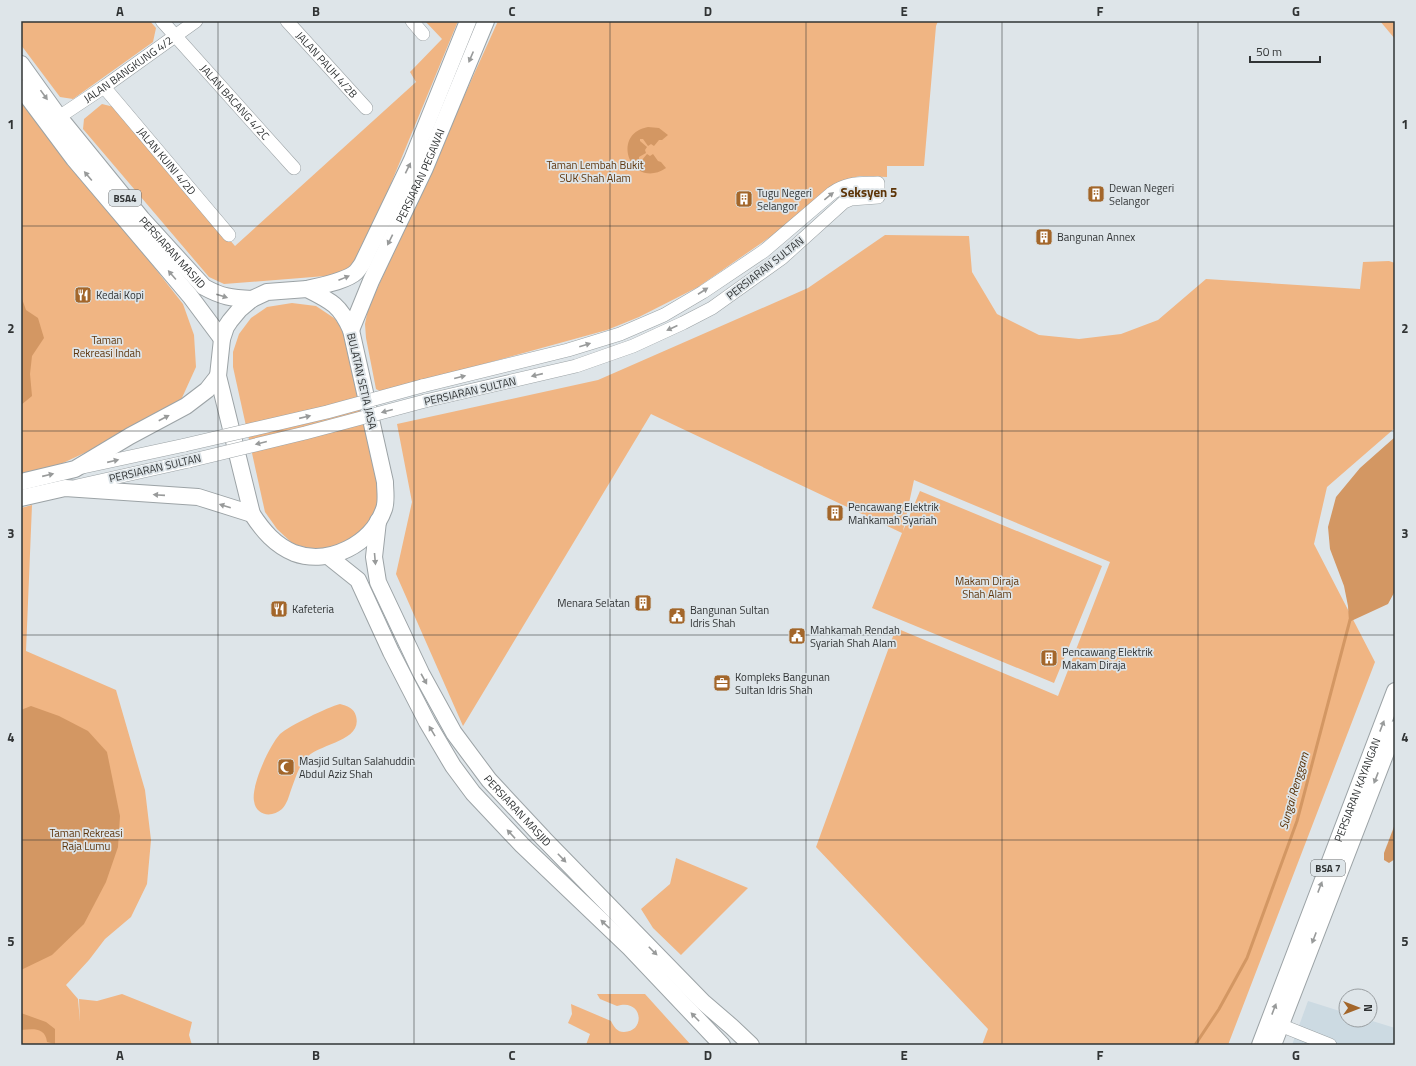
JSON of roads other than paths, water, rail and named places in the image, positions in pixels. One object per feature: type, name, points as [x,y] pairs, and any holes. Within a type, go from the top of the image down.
[{"type":"main road","name":"PERSIARAN PEGAWAI","points":[[307,289],[330,284],[351,275],[355,273],[362,264],[412,160],[468,21]]},
{"type":"main road","name":"PERSIARAN PEGAWAI","points":[[351,330],[370,281],[425,168],[486,21]]},
{"type":"main road","name":"PERSIARAN MASJID","points":[[21,64],[59,117],[142,219],[204,287],[216,294],[227,297],[252,299]]},
{"type":"main road","name":"PERSIARAN MASJID","points":[[21,88],[74,159],[190,296],[222,339]]},
{"type":"main road","name":"BULATAN SETIA JASA","points":[[307,289],[338,308],[351,330],[385,482],[386,498],[384,509],[378,521],[364,538],[351,548],[328,556],[305,556],[294,553],[279,545],[263,531],[252,514],[218,376],[222,339],[226,327],[240,309],[252,299],[267,292],[307,289]]},
{"type":"main road","points":[[75,469],[130,436],[186,406],[207,390],[218,376]]},
{"type":"main road","name":"PERSIARAN SULTAN","points":[[21,482],[75,469]]},
{"type":"main road","points":[[66,488],[198,497],[252,514]]},
{"type":"main road","name":"PERSIARAN SULTAN","points":[[23,498],[66,488]]},
{"type":"main road","name":"PERSIARAN MASJID","points":[[378,521],[374,557],[378,582],[421,673],[454,733],[489,780],[544,839],[703,1002],[751,1045]]},
{"type":"main road","name":"PERSIARAN MASJID","points":[[328,556],[358,580],[391,652],[427,722],[453,766],[473,793],[522,845],[630,948],[722,1045]]},
{"type":"main road","name":"PERSIARAN KAYANGAN","points":[[1260,1045],[1395,691]]},
{"type":"main road","name":"PERSIARAN KAYANGAN","points":[[1273,1045],[1395,729]]},
{"type":"main road","points":[[703,1002],[742,1045]]},
{"type":"street","name":"JALAN BACANG 4/2C","points":[[162,21],[294,168]]},
{"type":"street","name":"JALAN BANGKUNG 4/2","points":[[59,117],[104,87],[196,21]]},
{"type":"street","name":"JALAN PAUH 4/2B","points":[[287,21],[366,108]]},
{"type":"street","points":[[412,21],[423,34]]},
{"type":"street","name":"JALAN KUINI 4/2D","points":[[104,87],[230,235]]},
{"type":"street","name":"PERSIARAN SULTAN","points":[[66,488],[189,461],[305,433],[425,401],[576,366],[633,346],[712,308],[782,258],[844,202],[851,199],[878,197],[878,184],[852,184],[842,187],[832,193],[764,251],[703,292],[664,315],[620,334],[568,350],[422,386],[327,412],[75,469]]},
{"type":"street","points":[[1280,1025],[1310,1041],[1330,1045]]},
{"type":"waterway","name":"Sungai Renggam","points":[[1195,1045],[1219,1009],[1247,958],[1297,821],[1350,620]]},
{"type":"place","name":"Dewan Negeri Selangor","points":[[1096,194]]},
{"type":"place","name":"Tugu Negeri Selangor","points":[[744,199]]},
{"type":"place","name":"Bangunan Annex","points":[[1044,237]]},
{"type":"place","name":"Kedai Kopi","points":[[83,295]]},
{"type":"place","name":"Pencawang Elektrik Mahkamah Syariah","points":[[835,513]]},
{"type":"place","name":"Menara Selatan","points":[[643,603]]},
{"type":"place","name":"Kafeteria","points":[[279,609]]},
{"type":"place","name":"Bangunan Sultan Idris Shah","points":[[677,616]]},
{"type":"place","name":"Mahkamah Rendah Syariah Shah Alam","points":[[797,636]]},
{"type":"place","name":"Pencawang Elektrik Makam Diraja","points":[[1049,658]]},
{"type":"place","name":"Kompleks Bangunan Sultan Idris Shah","points":[[722,683]]},
{"type":"place","name":"Masjid Sultan Salahuddin Abdul Aziz Shah","points":[[286,767]]},
{"type":"district","name":"Seksyen 5","points":[[869,192]]},
{"type":"park label","name":"Taman Lembah Bukit SUK Shah Alam","points":[[595,171]]},
{"type":"park label","name":"Taman Rekreasi Indah","points":[[107,346]]},
{"type":"park label","name":"Makam Diraja Shah Alam","points":[[987,587]]},
{"type":"park label","name":"Taman Rekreasi Raja Lumu","points":[[86,839]]}]
